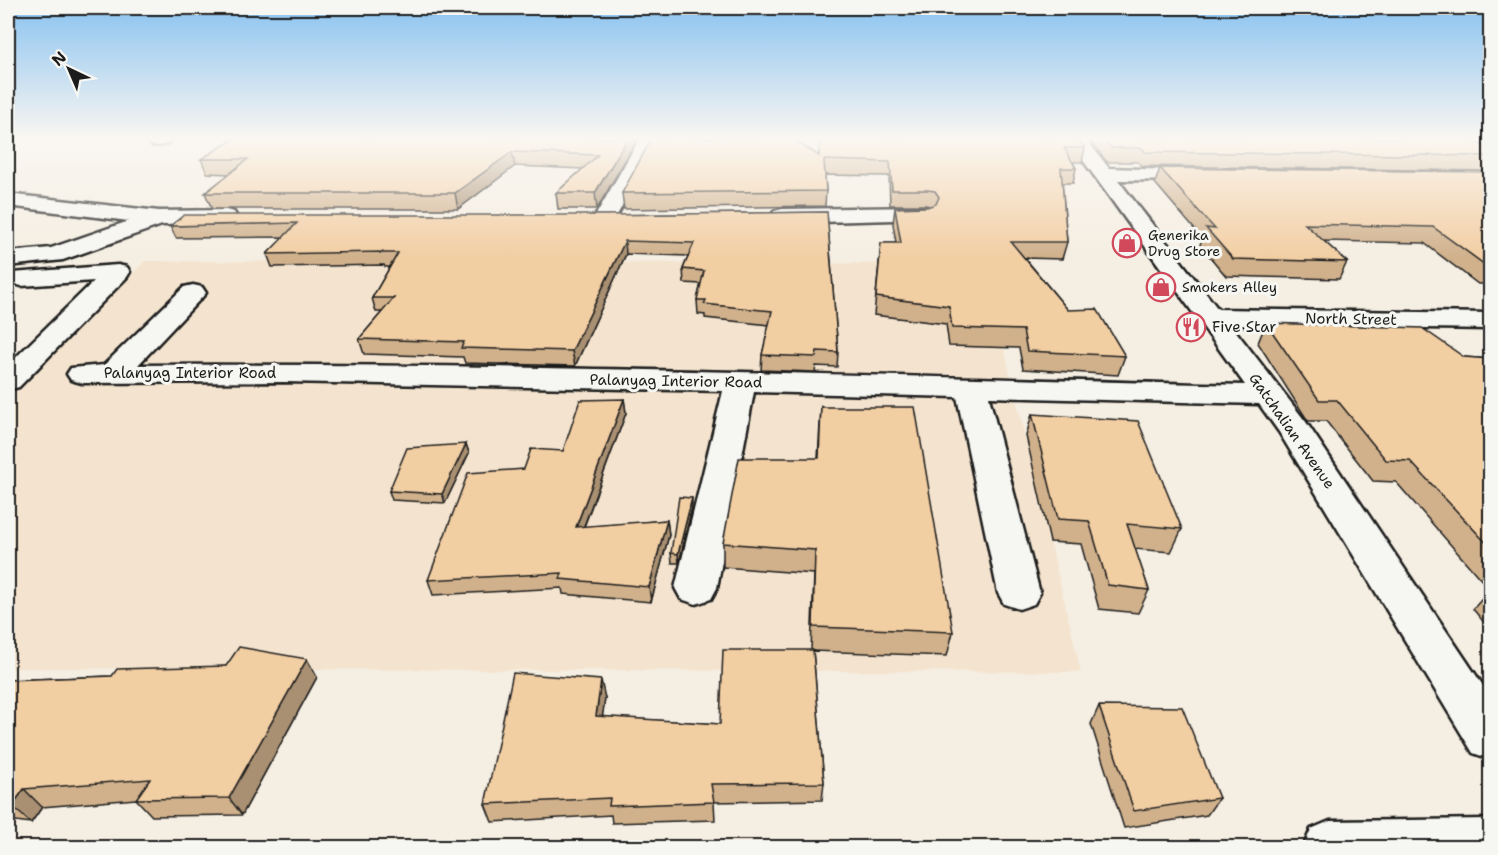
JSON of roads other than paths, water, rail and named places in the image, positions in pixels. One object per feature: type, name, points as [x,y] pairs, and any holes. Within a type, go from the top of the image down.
[{"type":"street","points":[[622,178],[595,218],[629,218]]},
{"type":"street","name":"Gatchalian Avenue","points":[[1107,178],[1300,439],[1491,737]]},
{"type":"street","points":[[16,201],[159,218],[241,217]]},
{"type":"street","points":[[759,216],[924,214]]},
{"type":"street","points":[[8,260],[54,255],[159,218]]},
{"type":"street","points":[[8,279],[118,272],[21,356],[8,381]]},
{"type":"street","points":[[113,373],[193,293]]},
{"type":"street","name":"North Street","points":[[1211,317],[1491,321]]},
{"type":"street","name":"Palanyag Interior Road","points":[[82,374],[295,373],[1269,395]]},
{"type":"street","points":[[696,588],[741,382]]},
{"type":"street","points":[[971,388],[1019,593]]},
{"type":"street","points":[[1330,848],[1491,846]]},
{"type":"place","name":"Generika Drug Store","points":[[1127,243]]},
{"type":"place","name":"Smokers Alley","points":[[1161,287]]},
{"type":"place","name":"Five Star","points":[[1191,327]]}]
